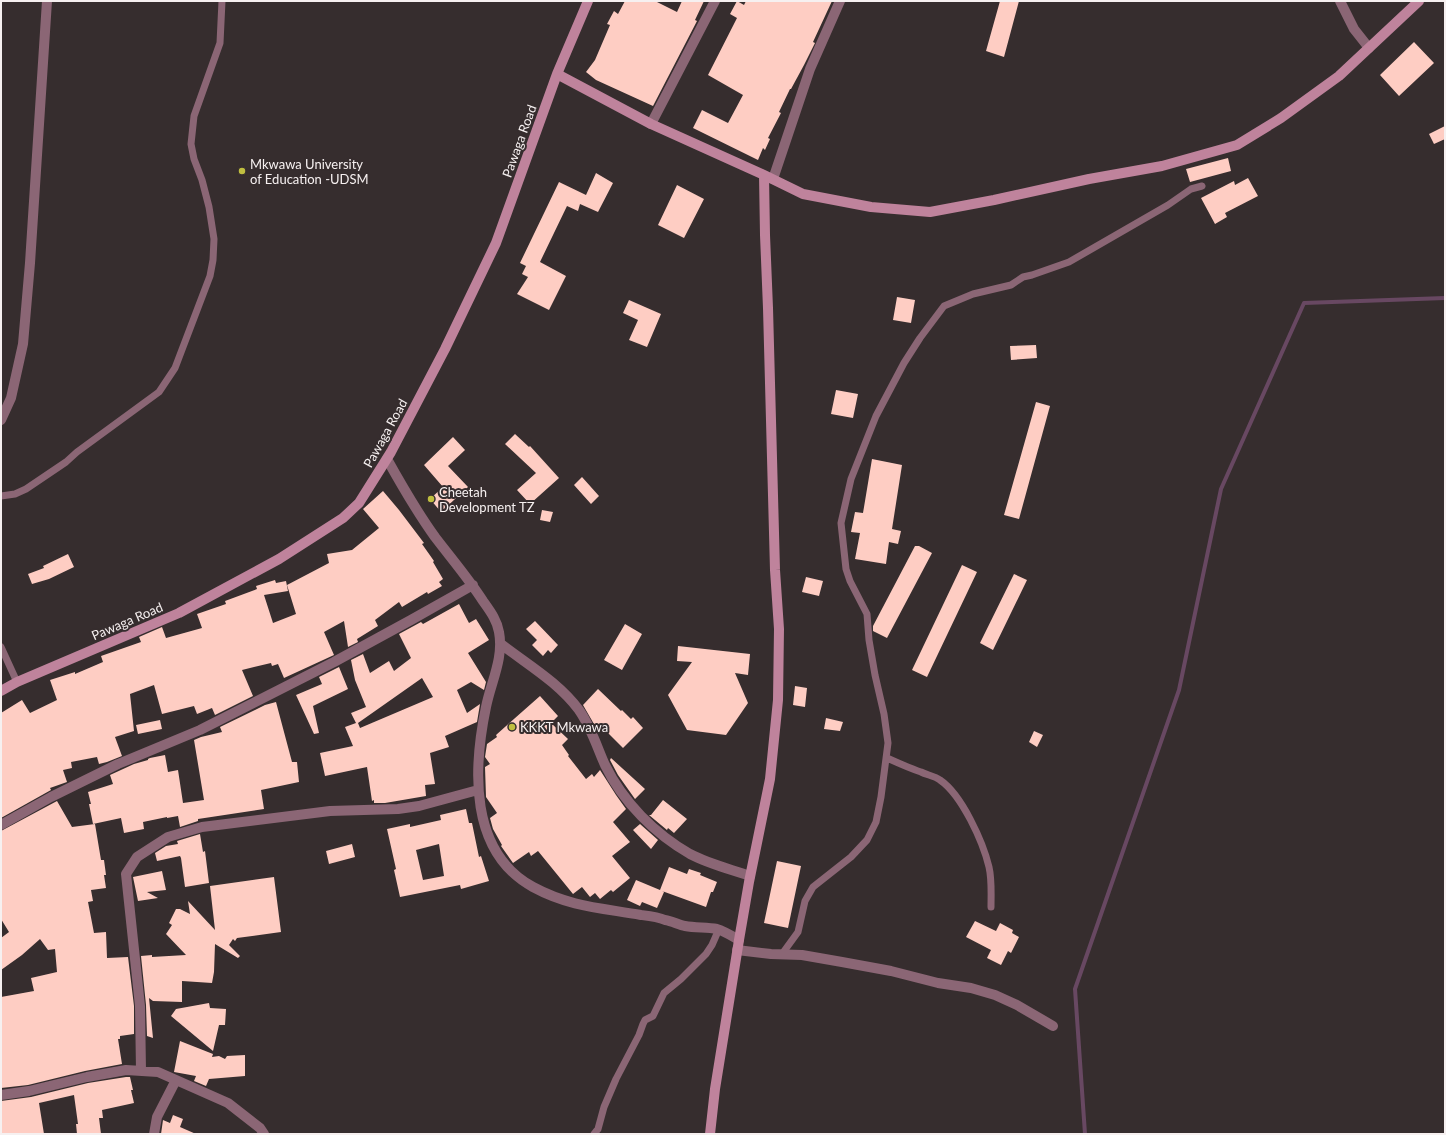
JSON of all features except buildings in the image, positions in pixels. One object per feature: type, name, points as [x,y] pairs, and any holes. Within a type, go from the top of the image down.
[{"type":"street","points":[[1,420],[11,398],[23,344],[30,263],[47,1]]},
{"type":"street","name":"Pawaga Road","points":[[1,691],[17,682],[180,613],[279,559],[343,518],[359,503],[387,460],[444,350],[496,243],[557,74],[588,1]]},
{"type":"street","points":[[651,124],[715,1]]},
{"type":"street","points":[[710,1134],[715,1089],[738,945],[770,778],[778,700],[779,629],[775,570],[770,427],[769,177],[810,69],[840,1]]},
{"type":"street","points":[[1340,1],[1354,28],[1369,48]]},
{"type":"street","points":[[557,74],[651,124],[769,177],[803,194],[871,207],[930,212],[994,200],[1089,179],[1162,166],[1237,145],[1281,118],[1339,76],[1419,1]]},
{"type":"street","points":[[387,460],[408,497],[434,536],[473,585],[495,619],[499,631],[501,644],[500,657],[486,706],[481,734],[478,790],[481,816],[488,836],[495,851],[512,871],[532,886],[558,898],[580,905],[647,916],[684,926],[719,929],[738,945],[782,954],[802,955],[891,971],[938,983],[971,988],[995,995],[1017,1005],[1053,1026]]},
{"type":"street","points":[[1,825],[51,797],[118,764],[200,730],[334,662],[473,585]]},
{"type":"street","points":[[501,644],[562,690],[580,711],[597,742],[606,765],[619,788],[641,816],[667,839],[691,854],[750,876]]},
{"type":"street","points":[[141,1071],[140,1006],[126,874],[137,857],[168,837],[202,827],[330,811],[398,809],[419,806],[478,790]]},
{"type":"street","points":[[1,1095],[29,1091],[87,1077],[126,1070],[158,1072],[228,1103],[260,1128],[264,1134]]},
{"type":"street","points":[[154,1134],[157,1117],[176,1080]]},
{"type":"lane","points":[[1,496],[15,494],[26,489],[66,462],[76,452],[159,392],[175,368],[210,276],[213,260],[214,239],[209,207],[202,180],[194,159],[191,144],[194,116],[210,67],[220,43],[222,1]]},
{"type":"lane","points":[[782,954],[798,932],[805,901],[813,887],[851,857],[867,840],[876,822],[888,744],[884,714],[869,640],[867,614],[850,581],[846,569],[841,523],[851,479],[876,416],[904,363],[920,338],[944,306],[973,294],[1011,284],[1023,277],[1069,262],[1156,212],[1191,189],[1202,186]]},
{"type":"lane","points":[[1,647],[17,682]]},
{"type":"lane","points":[[887,758],[939,779],[945,784],[961,804],[983,846],[991,882],[991,907]]},
{"type":"lane","points":[[594,1134],[598,1128],[604,1107],[616,1079],[645,1020],[653,1016],[664,993],[681,979],[706,954],[719,929]]},
{"type":"waterway","points":[[1085,1134],[1075,989],[1179,690],[1221,489],[1304,303],[1445,298]]},
{"type":"place","name":"Mkwawa University of Education -UDSM","points":[[242,171]]},
{"type":"place","name":"Cheetah Development TZ","points":[[431,499]]},
{"type":"place","name":"KKKT Mkwawa","points":[[512,727]]}]
